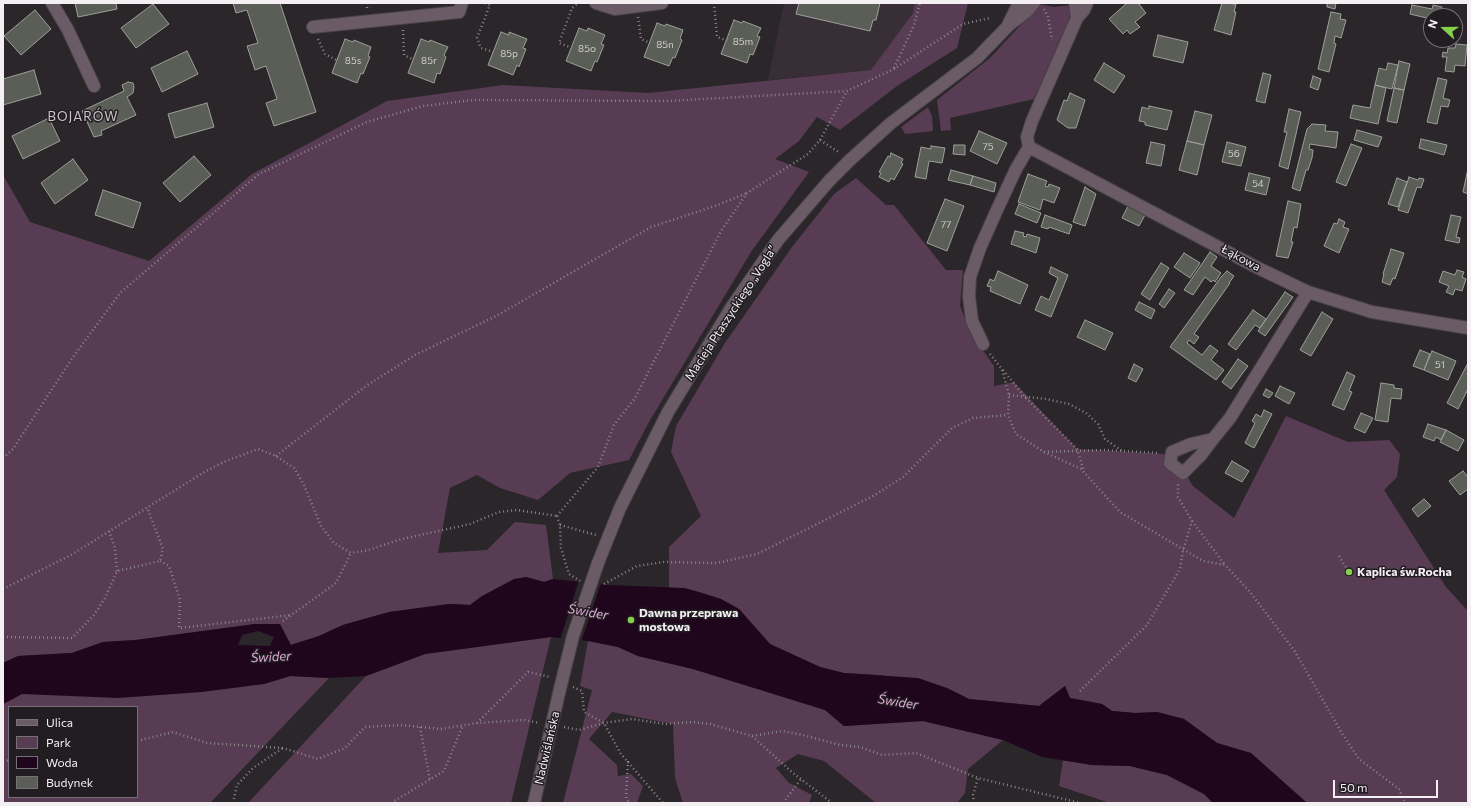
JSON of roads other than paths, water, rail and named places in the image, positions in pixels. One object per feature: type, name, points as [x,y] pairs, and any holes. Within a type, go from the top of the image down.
[{"type":"street","points":[[52,3],[68,30],[94,86]]},
{"type":"street","points":[[314,27],[459,12],[462,3]]},
{"type":"street","points":[[596,3],[615,9],[662,3]]},
{"type":"street","name":"Macieja Ptaszyckiego „Vogla”","points":[[1009,24],[1019,3]]},
{"type":"street","name":"Macieja Ptaszyckiego „Vogla”","points":[[559,693],[573,636],[598,563],[620,508],[668,412],[731,308],[778,240],[829,181],[891,123],[977,58],[1009,24],[1027,11],[1034,3]]},
{"type":"street","points":[[1075,3],[1077,18]]},
{"type":"street","points":[[983,344],[972,321],[969,296],[970,277],[980,248],[996,212],[1016,169],[1029,147],[1028,132],[1077,18],[1082,13],[1087,3]]},
{"type":"street","name":"Łąkowa","points":[[1029,147],[1258,268],[1308,292],[1372,312],[1468,328]]},
{"type":"street","points":[[1213,439],[1191,444],[1172,452],[1170,463],[1182,473],[1201,455],[1213,439],[1244,396],[1308,292]]},
{"type":"street","name":"Nadwiślańska","points":[[534,803],[559,693]]},
{"type":"water","name":"Świder","points":[[526,577],[544,582],[553,579],[608,585],[684,588],[721,599],[739,609],[770,644],[820,667],[844,673],[918,678],[947,688],[969,699],[1039,706],[1065,686],[1070,698],[1102,704],[1112,711],[1135,713],[1157,712],[1184,719],[1217,743],[1251,753],[1307,803],[1213,803],[1204,794],[1167,775],[1130,766],[1092,765],[1042,757],[1003,740],[923,721],[844,726],[825,710],[693,669],[638,656],[618,647],[588,641],[551,637],[425,654],[366,676],[329,678],[290,676],[264,684],[202,692],[118,698],[22,694],[3,704],[3,663],[18,656],[72,653],[103,642],[136,640],[255,624],[280,624],[291,645],[319,636],[343,625],[389,612],[449,604],[470,605],[482,596],[514,579]],"holes":[[[258,631],[274,637],[270,646],[238,645],[242,635]]]},
{"type":"place","name":"Kaplica św.Rocha","points":[[1349,572]]},
{"type":"place","name":"Dawna przeprawa mostowa","points":[[631,620]]},
{"type":"district","name":"BOJARÓW","points":[[83,117]]}]
